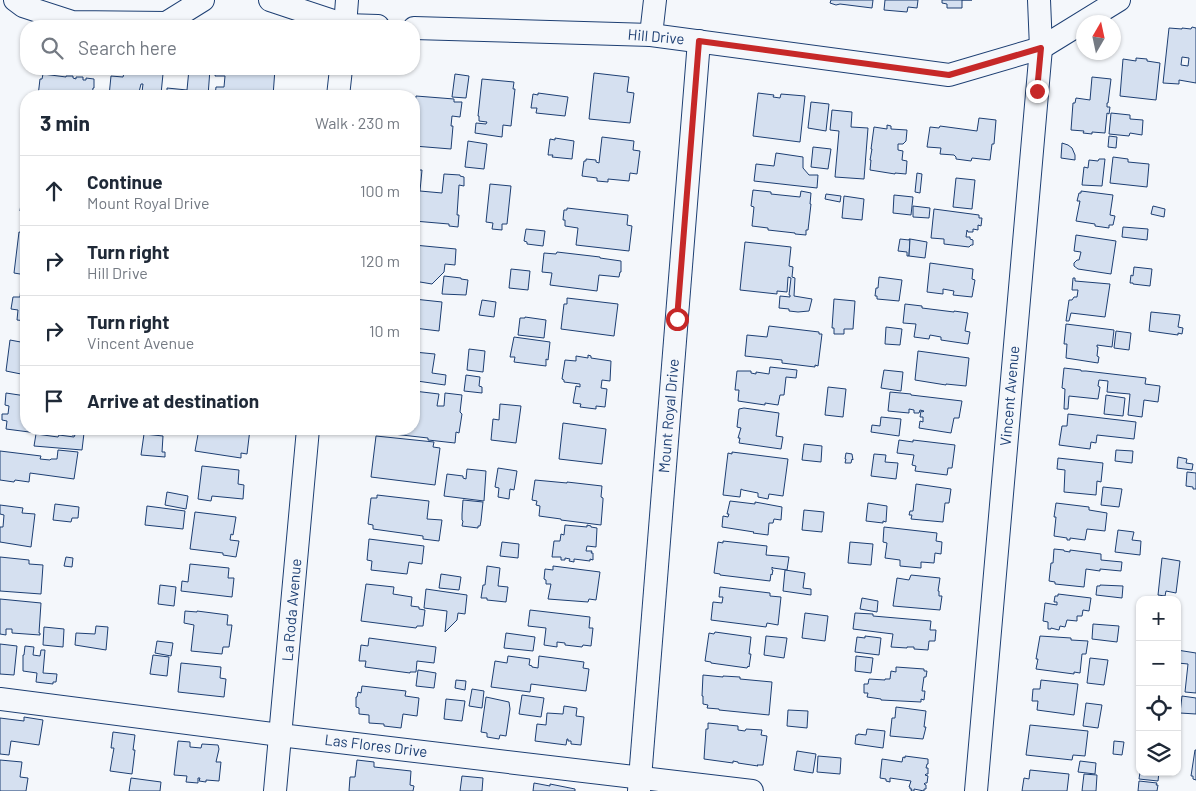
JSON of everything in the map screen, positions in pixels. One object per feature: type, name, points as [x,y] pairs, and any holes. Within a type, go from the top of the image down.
[{"type":"street","points":[[171,20],[203,0]]},
{"type":"street","points":[[270,0],[328,20]]},
{"type":"street","points":[[345,20],[347,0]]},
{"type":"street","points":[[652,34],[655,0]]},
{"type":"street","name":"Vincent Avenue","points":[[976,791],[1041,48],[1039,0]]},
{"type":"street","name":"Hill Drive","points":[[420,28],[652,34],[949,75],[1041,48],[1119,0]]},
{"type":"street","points":[[21,2],[67,20]]},
{"type":"street","name":"Mount Royal Drive","points":[[640,784],[699,41]]},
{"type":"street","points":[[339,90],[340,75]]},
{"type":"street","name":"La Roda Avenue","points":[[275,791],[307,435]]},
{"type":"street","name":"Las Flores Drive","points":[[0,699],[640,784],[752,791]]},
{"type":"building","points":[[831,0],[873,0],[872,8],[836,5],[830,3]]},
{"type":"building","points":[[885,0],[918,0],[917,8],[908,7],[907,12],[884,10]]},
{"type":"building","points":[[942,0],[962,0],[962,8],[947,8],[947,4],[942,3]]},
{"type":"building","points":[[1192,27],[1196,28],[1196,83],[1179,80],[1179,84],[1163,83],[1169,28],[1191,29]],"holes":[[[1182,57],[1189,58],[1188,66],[1181,65]]]},
{"type":"building","points":[[1136,58],[1160,63],[1156,100],[1120,96],[1123,59],[1136,61]]},
{"type":"building","points":[[594,73],[629,77],[627,92],[634,93],[630,123],[589,119]]},
{"type":"building","points":[[455,74],[469,76],[466,98],[452,97]]},
{"type":"building","points":[[43,75],[73,76],[76,79],[76,77],[83,77],[83,80],[86,80],[86,78],[94,79],[94,88],[93,90],[39,90],[40,79],[42,79]]},
{"type":"building","points":[[124,75],[163,75],[161,90],[142,90],[143,84],[141,84],[140,90],[110,90],[111,76],[123,77]]},
{"type":"building","points":[[188,75],[210,75],[208,90],[187,90]]},
{"type":"building","points":[[275,75],[273,90],[216,90],[216,87],[224,87],[225,76],[215,76]]},
{"type":"building","points":[[1092,77],[1111,79],[1107,103],[1107,107],[1110,107],[1109,114],[1107,113],[1105,133],[1092,132],[1092,134],[1071,130],[1073,103],[1075,103],[1076,98],[1090,100]]},
{"type":"building","points":[[482,79],[514,82],[511,126],[503,125],[502,137],[475,133],[476,123],[486,124],[487,122],[479,121],[478,116]]},
{"type":"building","points":[[167,88],[187,90],[167,90]]},
{"type":"building","points":[[538,93],[568,97],[565,116],[536,113],[537,108],[531,108],[533,94],[538,95]]},
{"type":"building","points":[[758,93],[774,95],[773,97],[780,98],[781,94],[805,96],[800,142],[753,136]]},
{"type":"building","points":[[420,96],[454,99],[454,102],[462,102],[460,117],[452,116],[451,149],[420,146]]},
{"type":"building","points":[[811,102],[829,104],[826,131],[808,128]]},
{"type":"building","points":[[832,110],[852,112],[851,127],[868,128],[864,179],[835,177],[839,131],[830,130]]},
{"type":"building","points":[[1111,113],[1130,115],[1130,119],[1143,120],[1142,135],[1130,133],[1129,136],[1109,134]]},
{"type":"building","points":[[979,118],[996,120],[994,144],[992,144],[990,160],[972,158],[971,161],[956,159],[954,155],[940,154],[941,148],[927,147],[930,127],[939,128],[940,126],[977,131]]},
{"type":"building","points":[[887,125],[891,126],[891,129],[907,130],[906,141],[903,144],[898,144],[898,150],[903,151],[902,160],[907,161],[906,174],[870,170],[874,127],[887,129]]},
{"type":"building","points":[[1109,136],[1117,137],[1116,148],[1108,147]]},
{"type":"building","points":[[602,137],[634,141],[633,150],[640,151],[637,174],[630,173],[629,181],[608,179],[608,182],[597,181],[597,178],[582,176],[586,159],[596,160],[599,163]]},
{"type":"building","points":[[555,138],[574,141],[572,159],[548,155],[550,139],[555,140]]},
{"type":"building","points":[[468,141],[487,144],[484,169],[465,167]]},
{"type":"building","points":[[1062,143],[1072,148],[1075,160],[1061,158]]},
{"type":"building","points":[[813,147],[831,149],[828,169],[811,167]]},
{"type":"building","points":[[776,153],[803,157],[803,168],[809,175],[818,175],[817,188],[754,181],[756,164],[774,166]]},
{"type":"building","points":[[1113,157],[1128,159],[1128,162],[1149,164],[1147,187],[1110,183]]},
{"type":"building","points":[[1099,159],[1105,159],[1102,186],[1082,185],[1084,167],[1088,168],[1089,160],[1098,161]]},
{"type":"building","points":[[420,170],[422,170],[420,191]]},
{"type":"building","points":[[917,173],[922,174],[920,193],[915,192]]},
{"type":"building","points":[[444,174],[464,177],[464,186],[459,185],[458,227],[449,226],[449,224],[420,222],[420,191],[442,193]]},
{"type":"building","points":[[956,178],[975,180],[972,209],[953,207]]},
{"type":"building","points":[[490,184],[511,186],[507,224],[502,224],[502,230],[492,229],[493,223],[486,222]]},
{"type":"building","points":[[753,190],[800,197],[801,191],[811,193],[806,235],[752,226],[754,207],[751,206]]},
{"type":"building","points":[[1081,191],[1113,195],[1110,215],[1115,216],[1113,225],[1109,225],[1109,228],[1076,221],[1080,201],[1077,201]]},
{"type":"building","points":[[826,194],[841,196],[840,202],[825,199]]},
{"type":"building","points":[[894,195],[913,197],[911,215],[893,213]]},
{"type":"building","points":[[844,196],[864,199],[862,220],[842,218]]},
{"type":"building","points":[[913,206],[930,208],[929,218],[913,217]]},
{"type":"building","points":[[1153,206],[1165,209],[1164,217],[1151,214]]},
{"type":"building","points":[[567,208],[628,215],[627,225],[632,226],[629,251],[576,245],[578,228],[565,226],[565,220],[563,220],[564,210],[567,210]]},
{"type":"building","points":[[934,209],[979,215],[979,218],[982,218],[981,226],[978,225],[978,230],[973,229],[973,232],[968,232],[967,230],[966,237],[970,237],[973,240],[973,245],[969,247],[944,244],[944,239],[931,238]]},
{"type":"building","points":[[1123,227],[1148,229],[1147,240],[1122,237]]},
{"type":"building","points":[[526,229],[545,231],[543,246],[527,244],[524,241]]},
{"type":"building","points":[[19,232],[20,274],[14,273]]},
{"type":"building","points":[[1076,235],[1116,241],[1111,274],[1078,269],[1074,266],[1074,263],[1079,260],[1081,252],[1074,251]]},
{"type":"building","points":[[900,239],[910,239],[909,256],[907,256],[907,252],[898,251]]},
{"type":"building","points":[[910,239],[927,242],[925,258],[909,256]]},
{"type":"building","points":[[745,242],[791,247],[789,266],[793,267],[792,277],[795,278],[794,296],[812,299],[809,311],[798,312],[779,308],[780,296],[790,297],[791,278],[788,277],[787,292],[777,291],[777,294],[740,290]]},
{"type":"building","points":[[420,246],[456,249],[455,265],[445,264],[444,272],[432,284],[420,282]]},
{"type":"building","points":[[557,252],[621,261],[621,272],[619,277],[599,275],[597,291],[550,285],[552,273],[542,272],[544,253],[556,254]]},
{"type":"building","points":[[930,263],[973,269],[972,279],[975,280],[972,297],[953,295],[954,291],[943,289],[943,294],[927,292]]},
{"type":"building","points":[[1134,267],[1152,269],[1150,286],[1130,283]]},
{"type":"building","points":[[511,269],[530,271],[528,290],[509,288]]},
{"type":"building","points":[[444,276],[468,280],[466,295],[442,294]]},
{"type":"building","points":[[879,277],[902,280],[899,301],[877,299],[877,296],[875,296]]},
{"type":"building","points":[[1073,278],[1075,278],[1075,281],[1110,284],[1105,317],[1071,313],[1069,321],[1066,321],[1069,300],[1077,297],[1078,290],[1072,290]]},
{"type":"building","points":[[13,297],[20,297],[20,320],[17,320],[18,310],[11,309]]},
{"type":"building","points":[[567,298],[618,304],[614,336],[561,329],[564,304],[567,304]]},
{"type":"building","points":[[834,299],[855,301],[853,329],[844,329],[844,334],[834,334],[834,328],[832,328]]},
{"type":"building","points":[[420,300],[442,302],[439,331],[420,329]]},
{"type":"building","points":[[482,300],[496,302],[494,317],[479,315]]},
{"type":"building","points":[[905,304],[922,306],[922,308],[968,313],[965,331],[970,332],[968,344],[941,340],[941,337],[930,335],[929,339],[914,337],[916,324],[903,323]]},
{"type":"building","points":[[1151,312],[1180,315],[1178,327],[1183,328],[1182,334],[1149,331]]},
{"type":"building","points":[[520,318],[546,320],[544,338],[518,335]]},
{"type":"building","points":[[1066,324],[1114,330],[1112,347],[1097,345],[1098,363],[1066,358],[1067,344],[1064,344]]},
{"type":"building","points":[[769,326],[819,332],[819,334],[822,334],[818,366],[782,363],[782,360],[745,356],[747,335],[767,337]]},
{"type":"building","points":[[886,327],[902,329],[900,345],[885,344]]},
{"type":"building","points":[[1116,331],[1131,333],[1129,350],[1114,348]]},
{"type":"building","points":[[514,337],[550,342],[546,366],[514,362],[515,357],[510,357]]},
{"type":"building","points":[[10,340],[20,342],[20,374],[6,371]]},
{"type":"building","points":[[469,349],[485,351],[483,372],[467,370]]},
{"type":"building","points":[[918,351],[969,358],[966,386],[915,380]]},
{"type":"building","points":[[420,353],[435,354],[432,373],[446,375],[445,385],[420,381]]},
{"type":"building","points":[[588,355],[591,358],[611,361],[610,381],[602,380],[601,388],[607,389],[605,407],[596,406],[596,409],[580,407],[581,404],[573,403],[576,386],[580,387],[580,384],[564,382],[562,379],[565,360],[576,361],[576,356],[588,358]]},
{"type":"building","points":[[770,367],[797,370],[796,378],[786,377],[784,395],[780,395],[778,405],[738,401],[739,390],[735,390],[737,371],[769,374]]},
{"type":"building","points":[[1064,368],[1146,378],[1145,384],[1160,386],[1158,402],[1144,400],[1142,417],[1128,415],[1130,394],[1107,392],[1108,381],[1099,380],[1098,399],[1069,396],[1068,409],[1064,409],[1065,389],[1062,388]]},
{"type":"building","points":[[884,370],[903,372],[901,391],[881,388]]},
{"type":"building","points":[[466,375],[480,377],[479,386],[482,387],[482,393],[464,391]]},
{"type":"building","points":[[828,387],[846,389],[843,417],[825,415]]},
{"type":"building","points":[[420,392],[439,394],[437,406],[444,406],[445,393],[462,395],[460,412],[462,414],[459,433],[456,432],[455,443],[428,440],[428,438],[402,435],[420,435]]},
{"type":"building","points":[[890,392],[962,401],[959,418],[954,418],[951,433],[919,428],[920,421],[923,422],[923,417],[920,417],[921,411],[924,411],[920,410],[919,413],[914,413],[914,410],[909,409],[909,413],[888,411]]},
{"type":"building","points":[[6,393],[20,395],[20,431],[6,429],[7,421],[2,420],[2,414],[8,414],[9,406],[5,405]]},
{"type":"building","points":[[1106,395],[1125,398],[1123,416],[1104,414]]},
{"type":"building","points":[[500,404],[521,406],[516,443],[491,440],[493,419],[499,420]]},
{"type":"building","points":[[739,409],[779,413],[776,436],[783,437],[781,449],[739,443],[740,438],[738,438],[741,428],[737,427]]},
{"type":"building","points":[[1068,414],[1136,422],[1134,439],[1097,435],[1096,443],[1091,442],[1090,449],[1059,445],[1062,426],[1067,426]]},
{"type":"building","points":[[881,417],[901,419],[899,436],[871,432],[872,425],[880,426]]},
{"type":"building","points":[[563,423],[606,429],[602,464],[559,459]]},
{"type":"building","points":[[36,435],[74,437],[75,435],[84,435],[82,450],[34,446]]},
{"type":"building","points":[[144,435],[163,436],[162,452],[165,452],[165,457],[141,455]]},
{"type":"building","points":[[198,435],[249,435],[247,454],[241,453],[241,458],[195,451]]},
{"type":"building","points":[[376,436],[434,442],[433,447],[440,448],[435,485],[371,477]]},
{"type":"building","points":[[899,440],[955,445],[952,468],[948,468],[947,475],[915,471],[916,466],[912,465],[914,455],[897,453]]},
{"type":"building","points":[[804,444],[822,446],[821,462],[802,460]]},
{"type":"building","points":[[58,450],[78,452],[74,479],[30,473],[29,482],[0,480],[0,451],[41,456],[40,459],[50,460],[57,459]]},
{"type":"building","points":[[1116,450],[1133,451],[1132,463],[1115,461]]},
{"type":"building","points":[[732,452],[788,459],[783,496],[769,494],[768,499],[758,497],[758,493],[741,489],[740,497],[723,495],[728,453],[732,454]]},
{"type":"building","points":[[846,453],[852,454],[853,460],[851,463],[845,463]]},
{"type":"building","points":[[874,454],[886,455],[885,462],[898,463],[896,479],[871,476]]},
{"type":"building","points":[[1178,457],[1187,459],[1186,463],[1193,464],[1192,470],[1177,468]]},
{"type":"building","points":[[1058,458],[1103,463],[1101,482],[1097,481],[1096,495],[1064,492],[1065,470],[1057,469]]},
{"type":"building","points":[[202,466],[239,470],[238,484],[244,485],[243,499],[212,496],[211,501],[198,499]]},
{"type":"building","points":[[498,468],[517,471],[514,490],[510,489],[509,499],[498,497],[499,488],[495,487]]},
{"type":"building","points":[[467,469],[486,471],[484,501],[444,496],[447,474],[463,476],[466,479]]},
{"type":"building","points":[[1187,472],[1196,473],[1196,489],[1186,486]]},
{"type":"building","points":[[535,480],[602,486],[601,525],[539,516],[540,506],[536,505],[537,501],[532,500]]},
{"type":"building","points":[[916,484],[951,489],[949,503],[945,503],[943,522],[911,519],[912,515],[909,515],[910,511],[913,511]]},
{"type":"building","points":[[1103,487],[1122,489],[1119,507],[1101,505]]},
{"type":"building","points":[[167,492],[188,496],[186,509],[165,505]]},
{"type":"building","points":[[377,495],[429,501],[427,519],[442,520],[439,541],[423,539],[423,536],[373,529],[373,525],[368,524],[371,498],[377,498]]},
{"type":"building","points":[[463,500],[483,502],[481,521],[478,528],[462,526]]},
{"type":"building","points":[[730,501],[755,504],[755,502],[782,507],[781,520],[774,519],[773,523],[769,523],[768,535],[722,527],[723,516],[728,517],[729,514],[727,514]]},
{"type":"building","points":[[868,503],[887,506],[886,522],[866,521]]},
{"type":"building","points":[[1056,503],[1089,507],[1089,510],[1107,513],[1105,531],[1087,529],[1085,540],[1070,538],[1070,540],[1067,540],[1067,538],[1054,536]]},
{"type":"building","points":[[55,504],[79,507],[78,518],[72,518],[71,522],[53,520]]},
{"type":"building","points":[[0,505],[23,508],[22,513],[35,514],[31,547],[0,542],[0,527],[3,527],[4,515],[0,514]]},
{"type":"building","points":[[147,506],[185,511],[183,529],[145,525]]},
{"type":"building","points":[[804,510],[824,512],[822,532],[802,530]]},
{"type":"building","points":[[195,512],[236,517],[233,535],[231,534],[230,540],[239,541],[236,557],[223,555],[223,553],[190,549]]},
{"type":"building","points":[[565,525],[587,527],[587,525],[597,528],[596,547],[587,546],[586,551],[592,551],[593,560],[574,559],[574,562],[569,561],[570,559],[565,558],[565,560],[561,560],[561,557],[552,557],[554,541],[560,541],[561,534],[564,535]]},
{"type":"building","points":[[884,527],[937,533],[936,541],[942,542],[941,554],[935,553],[934,563],[921,562],[921,568],[900,566],[900,560],[885,558],[887,543],[883,542]]},
{"type":"building","points":[[1118,530],[1134,532],[1132,540],[1141,541],[1140,555],[1115,552]]},
{"type":"building","points":[[369,539],[424,546],[422,564],[409,562],[407,574],[371,570],[372,561],[367,560]]},
{"type":"building","points":[[723,541],[767,546],[766,555],[789,557],[787,570],[772,567],[770,581],[714,573],[718,542],[723,543]]},
{"type":"building","points":[[502,542],[519,544],[518,558],[500,556]]},
{"type":"building","points":[[850,542],[873,544],[871,565],[848,563]]},
{"type":"building","points":[[1054,549],[1101,554],[1101,560],[1122,562],[1121,571],[1086,569],[1084,587],[1055,584],[1055,582],[1049,581]]},
{"type":"building","points":[[0,557],[29,560],[29,564],[43,565],[41,594],[0,591]]},
{"type":"building","points":[[66,557],[73,558],[72,567],[64,566]]},
{"type":"building","points":[[1162,558],[1180,561],[1176,593],[1166,591],[1165,596],[1158,595]]},
{"type":"building","points":[[190,564],[229,568],[228,578],[234,578],[232,597],[181,591],[182,581],[188,582]]},
{"type":"building","points":[[487,566],[500,568],[498,586],[508,587],[506,602],[481,598],[483,585],[485,585]]},
{"type":"building","points":[[553,566],[600,572],[596,600],[589,599],[588,602],[548,599],[551,584],[546,584],[544,579],[545,569],[553,570]]},
{"type":"building","points":[[785,570],[805,573],[803,588],[811,589],[811,595],[783,591]]},
{"type":"building","points":[[441,574],[461,577],[459,590],[439,588]]},
{"type":"building","points":[[911,575],[940,578],[938,591],[939,596],[942,596],[940,610],[893,606],[897,578],[909,580]]},
{"type":"building","points":[[366,584],[394,587],[393,594],[412,597],[411,606],[425,610],[423,626],[417,626],[416,628],[361,621]]},
{"type":"building","points":[[160,585],[176,587],[174,606],[158,604]]},
{"type":"building","points":[[1097,586],[1123,586],[1122,598],[1096,595]]},
{"type":"building","points":[[720,587],[770,593],[770,596],[781,597],[778,625],[767,623],[766,627],[711,620],[713,602],[722,603],[723,597],[719,597]]},
{"type":"building","points":[[426,589],[467,595],[465,614],[458,613],[457,620],[445,632],[447,611],[424,608]]},
{"type":"building","points":[[1058,594],[1091,598],[1089,611],[1083,610],[1082,616],[1077,616],[1077,621],[1067,620],[1065,627],[1060,626],[1059,630],[1048,629],[1048,622],[1043,621],[1045,603],[1057,605],[1057,602],[1054,602],[1055,596],[1058,596]]},
{"type":"building","points":[[862,598],[878,601],[877,612],[860,609]]},
{"type":"building","points":[[0,599],[41,603],[40,635],[12,633],[12,629],[6,629],[6,635],[0,634]]},
{"type":"building","points":[[530,610],[590,617],[589,628],[593,628],[591,646],[565,645],[565,643],[557,642],[557,647],[544,645],[546,628],[528,626]]},
{"type":"building","points":[[185,611],[228,615],[227,625],[232,625],[229,647],[223,647],[222,654],[191,651],[194,625],[184,623]]},
{"type":"building","points":[[805,613],[828,616],[825,641],[802,638]]},
{"type":"building","points":[[855,613],[931,621],[930,630],[936,630],[935,641],[929,641],[928,650],[914,649],[914,647],[891,647],[893,634],[853,629]]},
{"type":"building","points":[[1093,624],[1119,626],[1117,642],[1092,639]]},
{"type":"building","points":[[96,626],[108,627],[106,650],[75,645],[76,633],[95,634]]},
{"type":"building","points":[[44,627],[64,629],[63,647],[43,645]]},
{"type":"building","points":[[715,632],[751,637],[749,667],[705,661],[709,633],[714,634]]},
{"type":"building","points":[[506,633],[535,637],[533,651],[504,648]]},
{"type":"building","points":[[766,636],[787,638],[784,658],[764,655]]},
{"type":"building","points":[[865,636],[881,638],[879,655],[855,652],[857,637],[865,638]]},
{"type":"building","points":[[1040,636],[1088,641],[1086,654],[1082,654],[1080,673],[1074,672],[1074,674],[1036,669]]},
{"type":"building","points":[[369,638],[436,647],[434,663],[417,661],[416,672],[410,673],[365,667],[366,661],[359,661],[361,645],[368,646]]},
{"type":"building","points":[[157,641],[173,643],[171,656],[155,653]]},
{"type":"building","points":[[0,644],[17,646],[14,675],[0,674]]},
{"type":"building","points":[[25,646],[34,647],[33,655],[40,656],[41,650],[45,650],[43,673],[57,674],[56,682],[53,682],[53,684],[36,682],[37,673],[23,671]]},
{"type":"building","points":[[1181,651],[1196,653],[1196,693],[1185,692],[1188,664],[1181,663]]},
{"type":"building","points":[[153,655],[169,657],[167,676],[150,674]]},
{"type":"building","points":[[508,656],[530,659],[529,665],[538,668],[539,656],[584,662],[583,668],[589,669],[586,691],[531,684],[530,692],[491,687],[495,661],[507,663]]},
{"type":"building","points":[[856,656],[873,658],[871,673],[855,671]]},
{"type":"building","points":[[1090,658],[1108,660],[1104,685],[1087,683]]},
{"type":"building","points":[[181,663],[221,667],[220,678],[226,679],[224,697],[178,692]]},
{"type":"building","points":[[896,667],[924,669],[924,671],[927,671],[922,691],[925,691],[924,700],[921,699],[921,702],[881,700],[867,697],[868,693],[864,693],[864,684],[868,684],[869,679],[890,679],[891,671],[896,672]]},
{"type":"building","points":[[418,670],[436,673],[434,688],[416,686]]},
{"type":"building","points":[[703,675],[740,677],[740,679],[772,682],[769,715],[707,708],[708,705],[703,704],[702,696]]},
{"type":"building","points":[[456,680],[466,681],[465,690],[455,688]]},
{"type":"building","points":[[1041,680],[1078,684],[1074,715],[1037,710],[1038,701],[1032,701],[1033,689],[1040,689]]},
{"type":"building","points":[[362,686],[406,691],[405,696],[419,698],[417,716],[403,714],[401,728],[369,723],[369,715],[359,714],[359,708],[356,707],[356,697],[358,692],[361,693]]},
{"type":"building","points":[[472,689],[484,691],[482,708],[469,706]]},
{"type":"building","points":[[522,695],[544,698],[541,717],[519,714]]},
{"type":"building","points":[[1182,696],[1196,698],[1196,714],[1181,713]]},
{"type":"building","points":[[486,697],[509,702],[510,709],[506,736],[500,735],[499,739],[487,737],[487,733],[481,732]]},
{"type":"building","points":[[446,699],[465,701],[462,721],[444,719]]},
{"type":"building","points":[[1086,703],[1102,705],[1098,728],[1083,726]]},
{"type":"building","points":[[564,706],[577,708],[576,716],[584,717],[581,745],[571,744],[571,741],[568,741],[568,739],[566,745],[535,741],[537,724],[546,725],[547,713],[563,714]]},
{"type":"building","points":[[896,707],[926,711],[924,727],[926,727],[923,739],[890,736],[892,718],[895,718]]},
{"type":"building","points":[[788,710],[808,711],[807,728],[787,726]]},
{"type":"building","points":[[24,717],[43,720],[39,745],[11,741],[9,755],[0,754],[0,718],[24,721]]},
{"type":"building","points":[[708,723],[738,726],[738,730],[745,731],[746,729],[762,730],[761,735],[767,736],[763,765],[758,766],[733,761],[733,763],[704,759]]},
{"type":"building","points":[[1030,725],[1088,731],[1085,756],[1073,755],[1072,760],[1026,755]]},
{"type":"building","points":[[867,729],[885,731],[883,748],[855,744],[856,735],[866,735]]},
{"type":"building","points":[[113,732],[135,735],[132,774],[110,771],[114,748],[111,748]]},
{"type":"building","points":[[178,741],[190,742],[190,747],[201,748],[202,744],[218,745],[216,762],[221,762],[219,781],[199,781],[200,778],[198,778],[198,783],[186,782],[187,776],[174,775]]},
{"type":"building","points":[[1114,741],[1124,742],[1122,755],[1113,754]]},
{"type":"building","points":[[1196,750],[1196,780],[1191,776]]},
{"type":"building","points":[[797,751],[816,754],[813,773],[794,770]]},
{"type":"building","points":[[818,756],[841,758],[840,774],[817,772]]},
{"type":"building","points":[[905,756],[928,759],[926,768],[928,768],[928,774],[925,775],[928,776],[927,783],[924,784],[926,789],[924,791],[914,789],[914,791],[911,791],[912,789],[909,787],[911,781],[890,778],[890,782],[880,778],[882,759],[902,762]]},
{"type":"building","points":[[0,760],[22,762],[20,777],[28,778],[26,791],[0,791]]},
{"type":"building","points":[[357,760],[374,762],[374,767],[411,771],[410,785],[414,786],[413,791],[349,791],[350,777],[355,777]]},
{"type":"building","points":[[1080,761],[1096,763],[1095,774],[1078,772]]},
{"type":"building","points":[[1030,770],[1069,774],[1067,791],[1022,791],[1024,778],[1029,779]]},
{"type":"building","points":[[1084,774],[1097,775],[1096,791],[1082,791]]},
{"type":"building","points":[[462,776],[483,778],[482,791],[460,791]]},
{"type":"building","points":[[1139,776],[1159,776],[1158,781],[1139,779]]},
{"type":"building","points":[[131,778],[161,782],[160,791],[129,791]]},
{"type":"building","points":[[1139,781],[1157,783],[1157,791],[1138,791]]},
{"type":"building","points":[[534,783],[550,786],[550,784],[575,789],[575,791],[533,791]]},
{"type":"route","points":[[677,319],[699,41],[949,75],[1041,48],[1037,91]]}]
